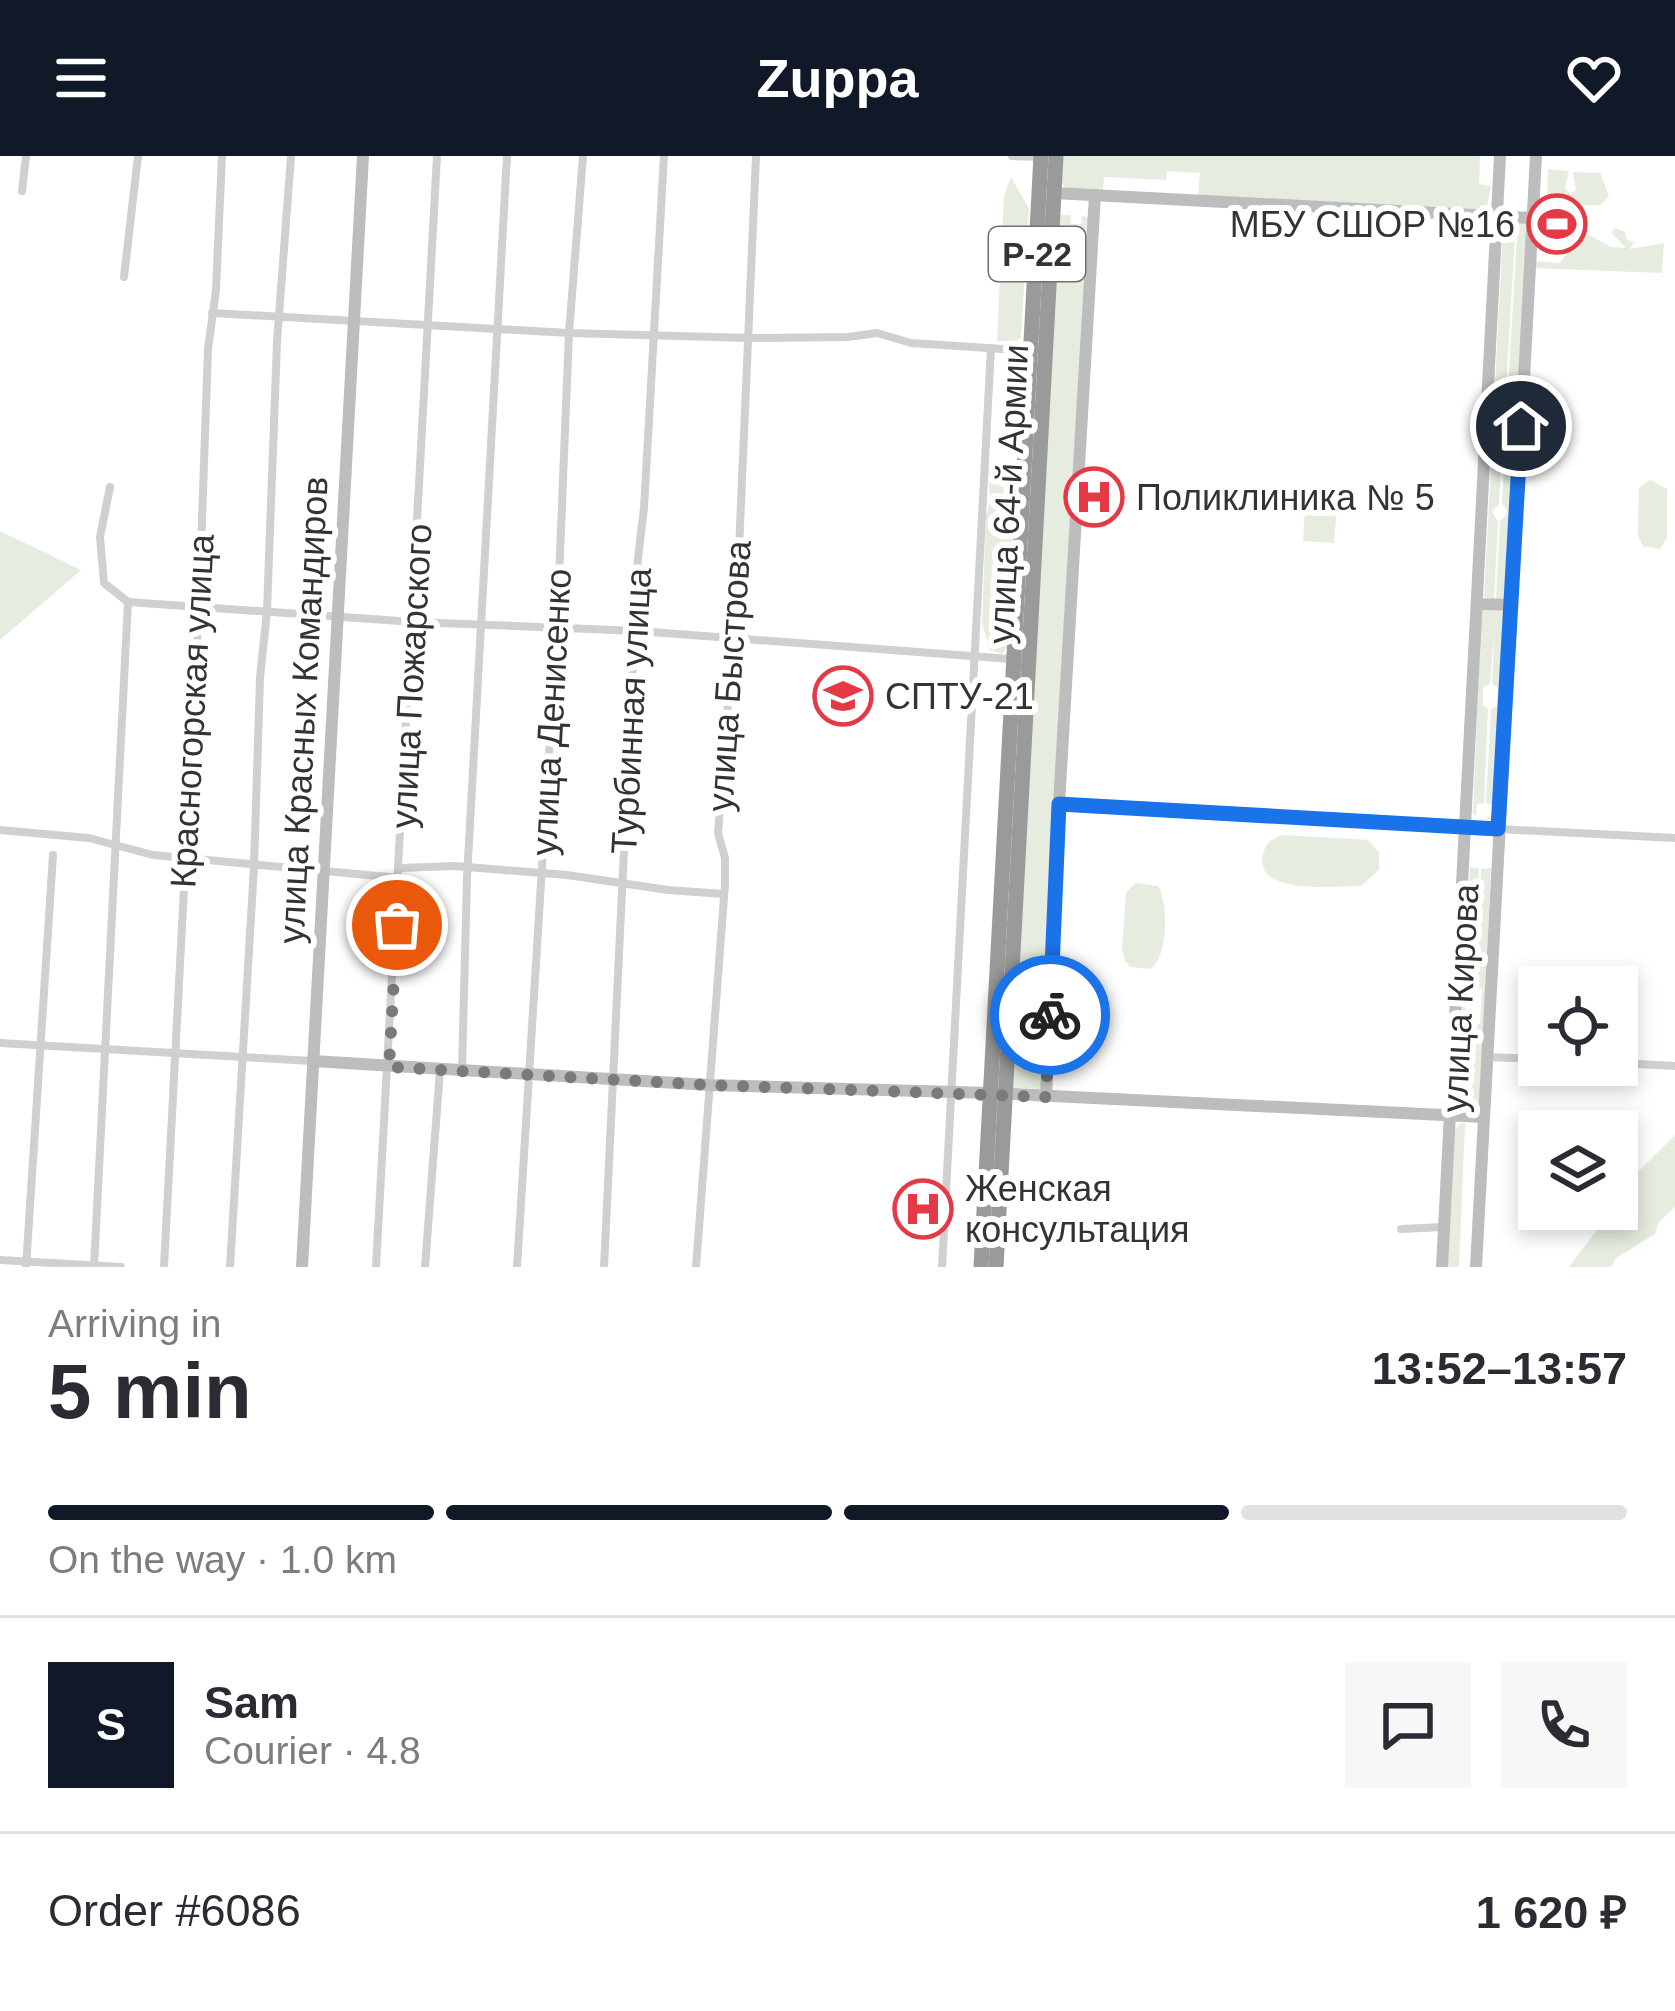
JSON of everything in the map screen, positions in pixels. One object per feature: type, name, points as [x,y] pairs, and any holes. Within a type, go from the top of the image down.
[{"type":"highway","name":"улица 64-й Армии","points":[[1040,352],[1041,156]]},
{"type":"highway","name":"улица 64-й Армии","points":[[982,1267],[998,1094],[1040,352],[1056,156]]},
{"type":"highway","name":"улица 64-й Армии","points":[[996,1267],[1013,659],[1031,499]]},
{"type":"street","points":[[22,190],[26,156]]},
{"type":"street","points":[[124,277],[138,156]]},
{"type":"street","name":"Красногорская улица","points":[[164,1267],[222,156]]},
{"type":"street","points":[[230,1267],[267,610],[277,342],[291,156]]},
{"type":"street","name":"улица Красных Командиров","points":[[302,1267],[363,156]]},
{"type":"street","name":"улица Пожарского","points":[[376,1267],[436,156]]},
{"type":"street","points":[[462,1070],[468,869],[507,156]]},
{"type":"street","name":"улица Денисенко","points":[[517,1267],[583,156]]},
{"type":"street","name":"Турбинная улица","points":[[604,1267],[638,558],[664,156]]},
{"type":"street","name":"улица Быстрова","points":[[695,1267],[724,894],[725,858],[718,833],[751,338],[756,156]]},
{"type":"street","points":[[1012,156],[1041,156]]},
{"type":"street","name":"улица Кирова","points":[[1442,1267],[1500,156]]},
{"type":"street","name":"улица Кирова","points":[[1476,1267],[1536,156]]},
{"type":"street","points":[[1054,194],[1532,218]]},
{"type":"street","points":[[1046,1097],[1095,195]]},
{"type":"street","points":[[212,313],[569,333],[751,338],[878,333],[911,343],[1040,352]]},
{"type":"street","name":"улица 64-й Армии","points":[[941,1267],[991,348]]},
{"type":"street","points":[[110,487],[100,538],[104,584],[128,602],[414,622],[638,631],[1013,659]]},
{"type":"street","points":[[94,1266],[128,602]]},
{"type":"street","points":[[1478,604],[1511,605]]},
{"type":"street","points":[[1059,804],[1675,838]]},
{"type":"street","points":[[0,830],[115,843],[153,855],[253,861],[269,867],[400,873],[468,869],[724,894]]},
{"type":"street","points":[[26,1264],[52,855]]},
{"type":"street","points":[[0,1043],[709,1085],[1484,1117]]},
{"type":"street","points":[[1486,1057],[1518,1058]]},
{"type":"street","points":[[1638,1064],[1675,1066]]},
{"type":"street","points":[[425,1267],[440,1070]]},
{"type":"street","points":[[1401,1229],[1444,1227]]},
{"type":"street","points":[[0,1260],[121,1267]]},
{"type":"shaded area","points":[[1062,156],[1480,156],[1479,184],[1491,186],[1486,212],[1198,195],[1200,173],[1167,171],[1166,180],[1104,177],[1103,191],[1065,188]]},
{"type":"shaded area","points":[[1548,169],[1569,171],[1565,188],[1570,194],[1576,190],[1573,172],[1600,173],[1609,196],[1600,205],[1547,206]]},
{"type":"shaded area","points":[[1011,177],[1029,209],[1021,337],[997,341],[1004,196]]},
{"type":"shaded area","points":[[1059,215],[1070,215],[1071,224],[1081,224],[1082,216],[1089,217],[1041,1089],[1011,1088]]},
{"type":"shaded area","points":[[1516,219],[1504,422],[1493,422],[1503,230]]},
{"type":"shaded area","points":[[1518,220],[1527,224],[1517,422],[1506,422]]},
{"type":"shaded area","points":[[1615,228],[1634,242],[1630,249],[1664,243],[1662,273],[1531,268],[1531,261],[1560,263],[1584,232],[1611,247],[1626,248],[1611,232]]},
{"type":"shaded area","points":[[1493,427],[1503,427],[1499,504],[1492,511],[1498,522],[1494,599],[1484,597]]},
{"type":"shaded area","points":[[1506,428],[1516,428],[1506,600],[1496,599],[1500,522],[1508,512],[1502,504]]},
{"type":"shaded area","points":[[999,466],[1018,470],[1006,607],[1010,643],[1002,654],[990,650],[982,624],[988,471]]},
{"type":"shaded area","points":[[1650,480],[1667,489],[1667,538],[1660,549],[1643,546],[1638,536],[1639,488]]},
{"type":"shaded area","points":[[1306,492],[1338,494],[1334,543],[1303,541]]},
{"type":"shaded area","points":[[0,531],[81,570],[0,640]]},
{"type":"shaded area","points":[[1481,610],[1508,612],[1496,818],[1487,820],[1493,816],[1494,805],[1486,803],[1491,709],[1497,706],[1498,687],[1492,684],[1494,633],[1490,684],[1483,687],[1483,705],[1488,709],[1484,803],[1477,804],[1476,815],[1483,820],[1473,814]]},
{"type":"shaded area","points":[[1282,835],[1368,840],[1379,852],[1379,870],[1361,886],[1284,883],[1264,868],[1263,855],[1265,847]]},
{"type":"shaded area","points":[[1470,867],[1479,869],[1479,876],[1474,989],[1466,989],[1465,1023],[1471,1024],[1468,1111],[1457,1105]]},
{"type":"shaded area","points":[[1491,868],[1480,1106],[1471,1110],[1475,1024],[1480,1024],[1482,989],[1477,988],[1481,869]]},
{"type":"shaded area","points":[[1135,883],[1158,886],[1164,905],[1163,943],[1150,969],[1131,967],[1122,949],[1126,893]]},
{"type":"shaded area","points":[[1465,1123],[1459,1267],[1447,1267],[1455,1129]]},
{"type":"shaded area","points":[[1675,1135],[1675,1207],[1658,1223],[1655,1234],[1616,1258],[1611,1267],[1569,1267],[1596,1230],[1638,1230],[1638,1172]]},
{"type":"way so far","points":[[397,925],[389,1067],[1046,1097],[1050,1015]]},
{"type":"place","name":"МБУ СШОР №16","points":[[1557,224]]},
{"type":"place","name":"Поликлиника № 5","points":[[1094,497]]},
{"type":"place","name":"СПТУ-21","points":[[843,696]]},
{"type":"place","name":"Женская консультация","points":[[923,1209]]},
{"type":"route","points":[[1050,1015],[1059,804],[1498,829],[1521,426]]}]
